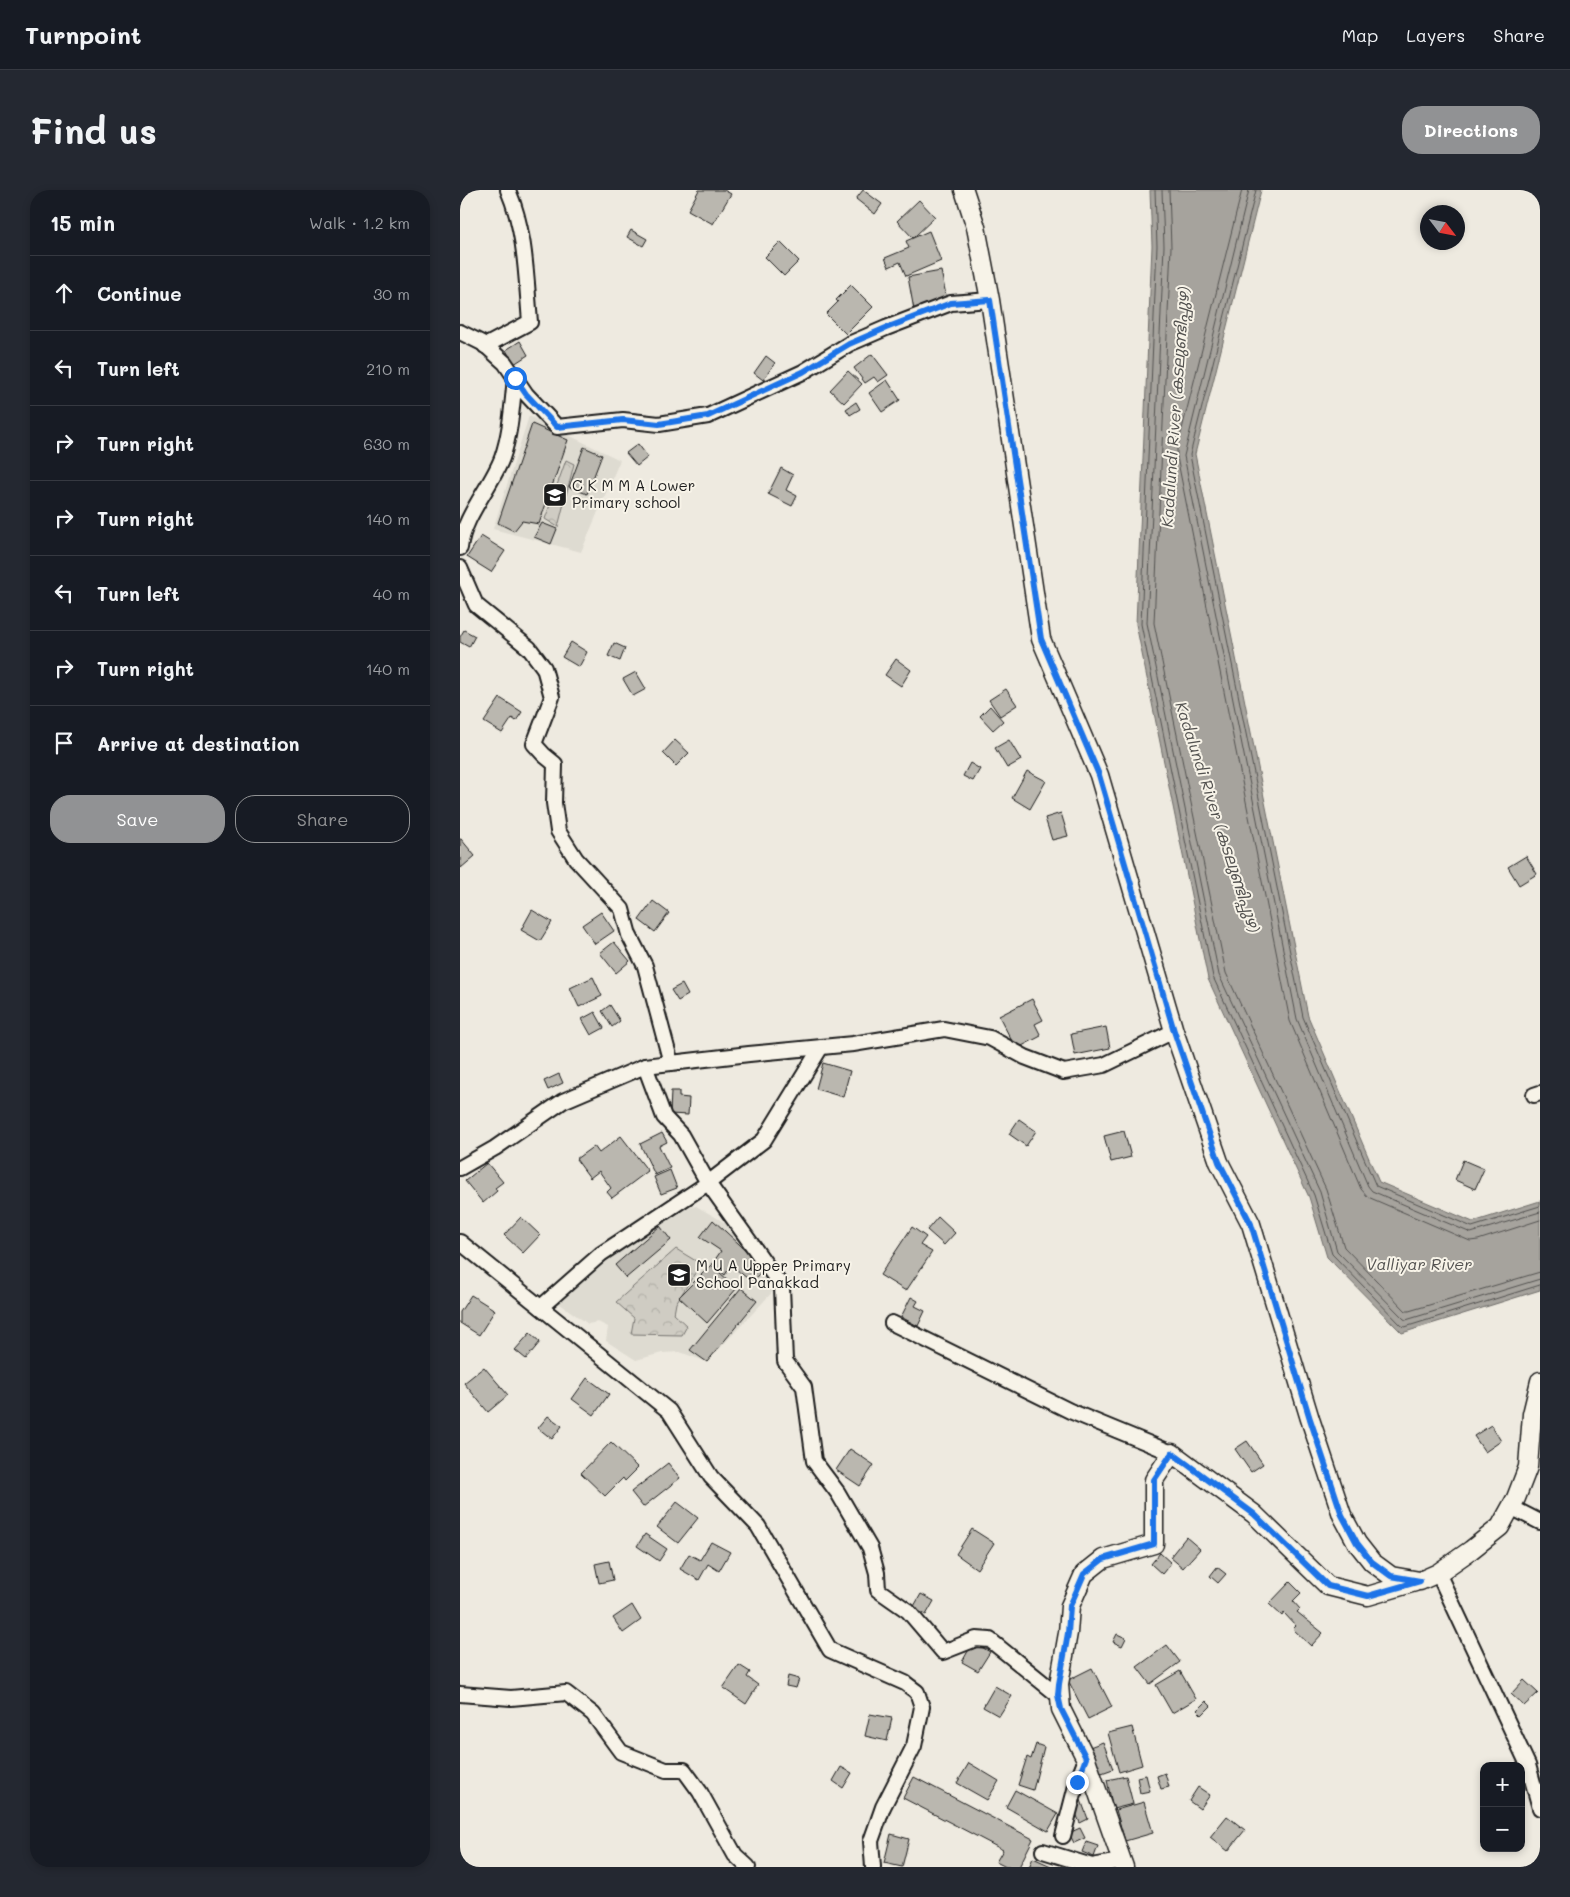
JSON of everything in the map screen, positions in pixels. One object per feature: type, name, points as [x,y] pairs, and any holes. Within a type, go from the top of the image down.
[{"type":"main road","points":[[964,190],[976,227],[990,300],[1041,639],[1099,775],[1174,1031],[1219,1162],[1251,1224],[1310,1419],[1342,1515],[1357,1543],[1372,1562],[1391,1576],[1420,1581]]},
{"type":"main road","points":[[1123,1864],[1086,1758],[1061,1709],[1058,1695],[1059,1684],[1068,1633],[1070,1606],[1084,1574],[1103,1559],[1154,1544],[1154,1480],[1172,1453],[1254,1514],[1328,1586],[1368,1596],[1420,1581],[1438,1573],[1500,1527],[1511,1507],[1528,1467],[1532,1414],[1540,1381]]},
{"type":"street","points":[[485,346],[530,322],[523,236],[515,206],[508,190]]},
{"type":"street","points":[[460,332],[485,346],[505,363],[526,394],[557,427],[623,420],[659,424],[708,416],[803,372],[849,344],[951,303],[990,300]]},
{"type":"street","points":[[460,548],[466,527],[501,458],[509,432],[515,378]]},
{"type":"street","points":[[460,568],[476,605],[529,648],[544,668],[552,697],[534,744],[555,764],[554,803],[558,832],[576,859],[622,909],[629,935],[645,966],[671,1063]]},
{"type":"street","points":[[460,1168],[495,1148],[563,1101],[645,1066],[853,1044],[944,1029],[990,1038],[1026,1057],[1064,1072],[1104,1064],[1174,1031]]},
{"type":"street","points":[[541,1307],[601,1254],[708,1183],[764,1140],[821,1047]]},
{"type":"street","points":[[645,1066],[664,1117],[681,1135],[708,1183],[782,1288],[785,1361],[804,1387],[814,1462],[838,1493],[870,1548],[877,1573],[878,1590],[908,1611],[943,1652],[976,1639],[990,1640],[1058,1695]]},
{"type":"street","points":[[460,1242],[669,1411],[711,1477],[758,1526],[830,1650],[905,1683],[917,1692],[922,1707],[914,1746],[884,1807],[871,1841],[872,1867]]},
{"type":"street","points":[[892,1323],[1070,1411],[1172,1453]]},
{"type":"street","points":[[1511,1507],[1540,1522]]},
{"type":"street","points":[[1438,1573],[1528,1765],[1540,1808]]},
{"type":"street","points":[[460,1694],[511,1698],[566,1693],[593,1714],[621,1752],[666,1770],[684,1770],[700,1792],[735,1855],[748,1867]]},
{"type":"street","points":[[1063,1836],[1077,1782],[1086,1758]]},
{"type":"street","points":[[1043,1851],[1092,1866],[1123,1864]]},
{"type":"shaded area","name":"C K M M A Lower Primary school","points":[[529,416],[620,460],[581,552],[493,529]]},
{"type":"shaded area","name":"M U A Upper Primary School Panakkad","points":[[696,1206],[738,1230],[779,1285],[707,1362],[680,1352],[662,1353],[636,1360],[606,1341],[608,1327],[598,1322],[588,1324],[556,1301],[596,1265],[671,1212]]},
{"type":"green space","points":[[566,460],[574,464],[558,527],[545,519]]},
{"type":"green space","points":[[676,1249],[701,1264],[676,1303],[674,1314],[687,1326],[682,1335],[631,1334],[634,1318],[616,1302]]},
{"type":"water","name":"Valliyar River","points":[[1150,190],[1261,190],[1195,454],[1308,1016],[1379,1182],[1473,1222],[1540,1201],[1540,1290],[1402,1333],[1327,1257],[1309,1197],[1208,979],[1136,624],[1152,246]]},
{"type":"building","points":[[699,190],[724,190],[731,194],[713,224],[688,210]]},
{"type":"building","points":[[863,190],[882,204],[875,214],[856,199]]},
{"type":"building","points":[[919,200],[935,217],[913,238],[897,221]]},
{"type":"building","points":[[631,230],[647,239],[643,246],[627,237]]},
{"type":"building","points":[[929,231],[941,261],[906,276],[900,262],[889,267],[885,258],[909,248],[906,241]]},
{"type":"building","points":[[780,242],[799,261],[784,276],[765,257]]},
{"type":"building","points":[[941,271],[947,300],[926,304],[927,308],[914,310],[908,277]]},
{"type":"building","points":[[851,285],[873,307],[846,334],[826,314],[838,302],[836,300]]},
{"type":"building","points":[[520,341],[528,355],[514,364],[506,350]]},
{"type":"building","points":[[872,354],[888,375],[878,382],[874,377],[865,383],[854,368]]},
{"type":"building","points":[[766,356],[775,363],[763,380],[754,373]]},
{"type":"building","points":[[848,371],[862,384],[844,403],[830,390]]},
{"type":"building","points":[[887,380],[900,400],[882,412],[869,393]]},
{"type":"building","points":[[856,402],[860,409],[850,415],[846,409]]},
{"type":"building","points":[[532,424],[568,440],[539,524],[522,521],[514,531],[498,523]]},
{"type":"building","points":[[638,444],[648,457],[637,466],[626,453]]},
{"type":"building","points":[[584,447],[602,455],[587,494],[569,487]]},
{"type":"building","points":[[781,468],[793,475],[786,490],[797,496],[792,506],[768,494]]},
{"type":"building","points":[[542,523],[557,529],[551,544],[534,537]]},
{"type":"building","points":[[481,536],[505,551],[491,572],[467,557]]},
{"type":"building","points":[[464,630],[475,636],[469,647],[460,642],[460,637]]},
{"type":"building","points":[[571,642],[587,652],[579,667],[562,657]]},
{"type":"building","points":[[614,643],[625,648],[620,661],[608,656]]},
{"type":"building","points":[[896,659],[911,670],[901,686],[885,675]]},
{"type":"building","points":[[636,672],[646,689],[633,696],[623,679]]},
{"type":"building","points":[[1006,689],[1017,705],[1000,716],[989,700]]},
{"type":"building","points":[[500,698],[522,712],[516,721],[512,718],[502,733],[484,722]]},
{"type":"building","points":[[990,706],[1003,721],[993,730],[980,716]]},
{"type":"building","points":[[675,740],[689,753],[676,766],[663,753]]},
{"type":"building","points":[[1009,740],[1021,760],[1007,768],[995,748]]},
{"type":"building","points":[[970,763],[980,769],[973,781],[963,776]]},
{"type":"building","points":[[1027,771],[1046,781],[1030,809],[1012,798]]},
{"type":"building","points":[[1061,813],[1068,836],[1052,840],[1045,818]]},
{"type":"building","points":[[460,839],[475,856],[461,868]]},
{"type":"building","points":[[1526,856],[1537,874],[1519,885],[1508,867]]},
{"type":"building","points":[[653,901],[669,913],[655,932],[639,920]]},
{"type":"building","points":[[532,910],[552,922],[540,941],[521,930]]},
{"type":"building","points":[[601,912],[614,931],[595,944],[582,925]]},
{"type":"building","points":[[614,942],[630,961],[616,973],[600,953]]},
{"type":"building","points":[[593,977],[602,996],[579,1007],[570,988]]},
{"type":"building","points":[[682,984],[688,995],[678,1001],[671,990]]},
{"type":"building","points":[[1032,999],[1043,1020],[1035,1024],[1041,1036],[1016,1049],[999,1016]]},
{"type":"building","points":[[610,1005],[620,1021],[612,1027],[602,1011]]},
{"type":"building","points":[[595,1012],[604,1028],[591,1035],[582,1019]]},
{"type":"building","points":[[1106,1027],[1110,1048],[1075,1055],[1071,1034]]},
{"type":"building","points":[[823,1063],[850,1071],[843,1097],[816,1089]]},
{"type":"building","points":[[559,1074],[563,1083],[548,1090],[544,1081]]},
{"type":"building","points":[[671,1091],[679,1091],[679,1097],[689,1098],[688,1115],[670,1114]]},
{"type":"building","points":[[1019,1119],[1036,1131],[1026,1146],[1009,1134]]},
{"type":"building","points":[[1124,1131],[1131,1157],[1111,1162],[1104,1136]]},
{"type":"building","points":[[662,1133],[667,1142],[659,1146],[670,1168],[655,1175],[640,1144]]},
{"type":"building","points":[[621,1136],[648,1171],[612,1198],[607,1192],[611,1188],[599,1171],[590,1178],[576,1159],[594,1146],[599,1153]]},
{"type":"building","points":[[1463,1160],[1484,1169],[1475,1189],[1455,1180]]},
{"type":"building","points":[[487,1163],[503,1182],[495,1188],[497,1191],[483,1203],[465,1181]]},
{"type":"building","points":[[670,1170],[677,1188],[661,1194],[654,1177]]},
{"type":"building","points":[[521,1217],[540,1235],[523,1253],[504,1235]]},
{"type":"building","points":[[938,1217],[955,1233],[944,1245],[927,1230]]},
{"type":"building","points":[[713,1220],[764,1267],[753,1283],[731,1265],[725,1275],[712,1264],[721,1251],[700,1237]]},
{"type":"building","points":[[660,1226],[671,1240],[626,1278],[615,1265]]},
{"type":"building","points":[[912,1227],[926,1237],[920,1245],[932,1252],[906,1291],[880,1275]]},
{"type":"building","points":[[711,1265],[737,1288],[707,1323],[679,1297]]},
{"type":"building","points":[[741,1288],[757,1301],[707,1362],[690,1350]]},
{"type":"building","points":[[471,1295],[495,1310],[479,1335],[460,1323],[460,1312]]},
{"type":"building","points":[[911,1297],[918,1301],[915,1306],[925,1311],[918,1326],[901,1317]]},
{"type":"building","points":[[530,1333],[540,1342],[526,1359],[515,1350]]},
{"type":"building","points":[[484,1367],[508,1395],[488,1412],[464,1383]]},
{"type":"building","points":[[587,1378],[609,1394],[594,1415],[572,1399]]},
{"type":"building","points":[[548,1416],[562,1426],[552,1439],[538,1428]]},
{"type":"building","points":[[1491,1425],[1501,1441],[1485,1452],[1474,1436]]},
{"type":"building","points":[[1247,1441],[1263,1464],[1251,1472],[1235,1449]]},
{"type":"building","points":[[611,1442],[638,1468],[625,1481],[623,1478],[605,1496],[581,1473]]},
{"type":"building","points":[[850,1449],[874,1465],[860,1486],[836,1470]]},
{"type":"building","points":[[668,1463],[680,1478],[643,1507],[631,1492]]},
{"type":"building","points":[[677,1502],[698,1518],[678,1543],[657,1527]]},
{"type":"building","points":[[972,1529],[994,1543],[977,1569],[956,1554]]},
{"type":"building","points":[[645,1534],[667,1549],[659,1561],[637,1546]]},
{"type":"building","points":[[1186,1537],[1200,1549],[1183,1568],[1170,1557]]},
{"type":"building","points":[[711,1542],[730,1552],[719,1571],[708,1564],[699,1580],[680,1569],[689,1554],[700,1560]]},
{"type":"building","points":[[1160,1553],[1171,1563],[1162,1574],[1151,1564]]},
{"type":"building","points":[[609,1561],[613,1580],[599,1583],[595,1564]]},
{"type":"building","points":[[1217,1567],[1226,1574],[1218,1583],[1210,1576]]},
{"type":"building","points":[[1290,1582],[1301,1593],[1293,1601],[1300,1609],[1297,1612],[1323,1633],[1311,1646],[1293,1629],[1296,1626],[1284,1613],[1282,1616],[1269,1604]]},
{"type":"building","points":[[921,1594],[934,1601],[926,1615],[913,1608]]},
{"type":"building","points":[[632,1605],[641,1620],[623,1633],[613,1618]]},
{"type":"building","points":[[1117,1634],[1126,1638],[1122,1646],[1113,1642]]},
{"type":"building","points":[[973,1642],[990,1652],[978,1671],[962,1662]]},
{"type":"building","points":[[1167,1645],[1180,1662],[1150,1684],[1137,1667]]},
{"type":"building","points":[[739,1665],[750,1672],[747,1677],[758,1685],[746,1704],[723,1688]]},
{"type":"building","points":[[1092,1668],[1112,1707],[1088,1719],[1068,1680]]},
{"type":"building","points":[[1180,1671],[1196,1699],[1172,1713],[1156,1685]]},
{"type":"building","points":[[788,1676],[799,1679],[796,1688],[786,1686]]},
{"type":"building","points":[[1524,1680],[1538,1693],[1524,1706],[1511,1694]]},
{"type":"building","points":[[995,1686],[1012,1696],[999,1716],[983,1707]]},
{"type":"building","points":[[1206,1701],[1211,1706],[1202,1715],[1197,1710]]},
{"type":"building","points":[[870,1714],[892,1718],[887,1741],[865,1736]]},
{"type":"building","points":[[1132,1727],[1142,1765],[1119,1772],[1108,1733]]},
{"type":"building","points":[[1103,1742],[1113,1769],[1096,1775],[1087,1748]]},
{"type":"building","points":[[1036,1744],[1044,1747],[1033,1790],[1018,1785],[1027,1757],[1031,1759]]},
{"type":"building","points":[[969,1763],[999,1781],[987,1800],[957,1783]]},
{"type":"building","points":[[841,1767],[852,1773],[843,1788],[833,1781]]},
{"type":"building","points":[[1165,1773],[1169,1787],[1161,1789],[1157,1776]]},
{"type":"building","points":[[1146,1775],[1150,1791],[1140,1793],[1137,1777]]},
{"type":"building","points":[[1126,1776],[1133,1804],[1113,1809],[1107,1780]]},
{"type":"building","points":[[914,1777],[1033,1839],[1019,1867],[1006,1867],[996,1862],[1003,1850],[903,1798]]},
{"type":"building","points":[[1198,1787],[1210,1795],[1200,1809],[1189,1801]]},
{"type":"building","points":[[1015,1790],[1058,1814],[1048,1831],[1006,1807]]},
{"type":"building","points":[[1081,1800],[1088,1819],[1080,1823],[1072,1804]]},
{"type":"building","points":[[1144,1802],[1153,1833],[1125,1841],[1116,1810]]},
{"type":"building","points":[[1227,1816],[1245,1830],[1228,1851],[1210,1837]]},
{"type":"building","points":[[1080,1828],[1085,1838],[1074,1843],[1069,1833]]},
{"type":"building","points":[[891,1834],[909,1839],[902,1867],[884,1863]]},
{"type":"building","points":[[1086,1842],[1098,1846],[1094,1857],[1082,1852]]},
{"type":"building","points":[[1033,1858],[1051,1866],[1051,1867],[1029,1867]]},
{"type":"place","name":"C K M M A Lower Primary school","points":[[555,495]]},
{"type":"place","name":"M U A Upper Primary School Panakkad","points":[[679,1275]]},
{"type":"route","points":[[515,378],[526,394],[557,427],[623,420],[659,424],[708,416],[803,372],[849,344],[886,328],[951,303],[990,300],[1041,639],[1099,775],[1174,1031],[1219,1162],[1251,1224],[1310,1419],[1342,1515],[1357,1543],[1372,1562],[1391,1576],[1420,1581],[1368,1596],[1328,1586],[1254,1514],[1172,1453],[1154,1480],[1154,1544],[1103,1559],[1084,1574],[1070,1606],[1068,1633],[1058,1695],[1061,1709],[1086,1758],[1077,1782]]},
{"type":"water label","name":"Kadalundi River (കടലുണ്ടിപ്പുഴ)","points":[[1175,407]]},
{"type":"water label","name":"Kadalundi River (കടലുണ്ടിപ്പുഴ)","points":[[1218,817]]}]
